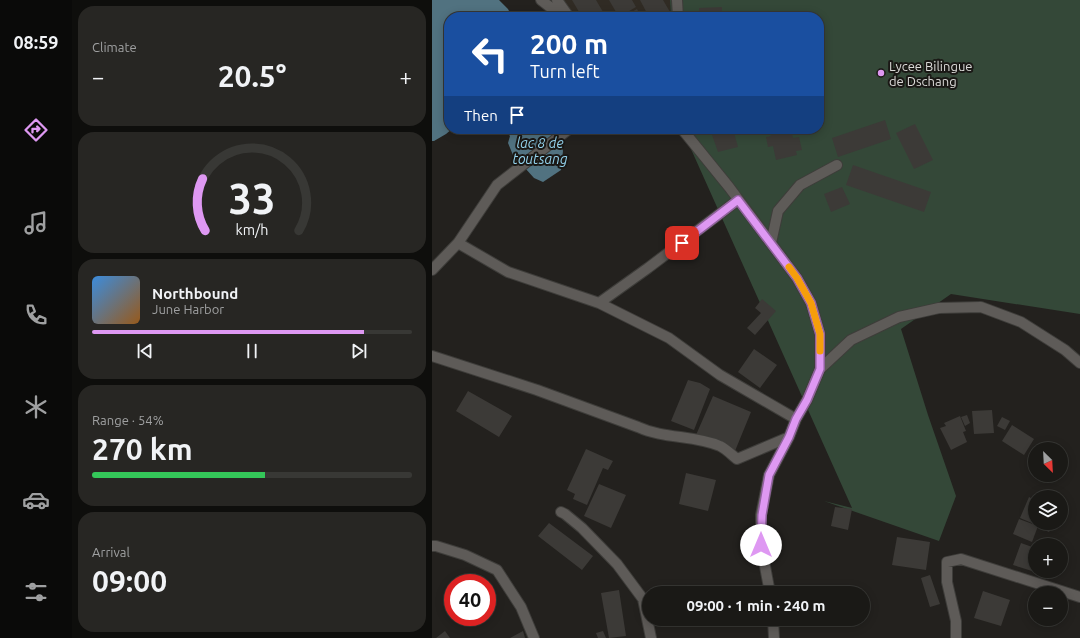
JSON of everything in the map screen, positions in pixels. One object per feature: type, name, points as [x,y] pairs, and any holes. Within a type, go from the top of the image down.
[{"type":"street","points":[[541,0],[555,12]]},
{"type":"street","points":[[557,0],[565,12]]},
{"type":"street","points":[[677,0],[678,12]]},
{"type":"street","points":[[432,270],[458,243],[497,185],[563,134]]},
{"type":"street","points":[[687,134],[797,278],[811,303],[820,334],[820,369],[807,400],[796,419],[789,437],[769,475],[762,515],[761,545],[769,586]]},
{"type":"street","points":[[771,243],[778,211],[800,185],[837,165]]},
{"type":"street","points":[[599,303],[738,200]]},
{"type":"street","points":[[458,243],[508,272],[599,303],[669,338],[720,375],[796,419]]},
{"type":"street","points":[[820,369],[851,340],[899,317],[939,308],[981,307],[1021,322],[1065,350],[1080,363]]},
{"type":"street","points":[[432,356],[537,390],[648,432],[692,439],[721,446],[737,459],[789,437]]},
{"type":"street","points":[[561,512],[582,528],[617,564],[643,598],[651,638]]},
{"type":"street","points":[[432,546],[465,555],[497,570],[521,607],[534,638]]},
{"type":"street","points":[[956,638],[956,621],[947,582],[947,562],[961,559],[1080,597]]},
{"type":"street","points":[[773,626],[774,638]]},
{"type":"shaded area","points":[[563,0],[670,0],[671,12],[571,12]]},
{"type":"green space","points":[[670,0],[1080,0],[1080,314],[951,294],[901,329],[928,415],[956,496],[939,541],[824,501],[852,508],[684,134],[824,134],[824,12],[671,12]]},
{"type":"water","points":[[432,0],[499,0],[510,12],[444,12],[444,134],[446,134],[432,141]]},
{"type":"water","name":"lac 8 de toutsang","points":[[508,134],[559,134],[563,151],[561,170],[543,182],[534,178],[515,160],[508,143],[510,136]]},
{"type":"building","points":[[572,0],[596,0],[603,12],[579,12]]},
{"type":"building","points":[[609,0],[632,0],[636,7],[628,12],[616,12]]},
{"type":"building","points":[[640,0],[663,0],[670,12],[646,12]]},
{"type":"building","points":[[722,7],[722,12],[699,12],[699,8]]},
{"type":"building","points":[[637,9],[638,12],[632,12]]},
{"type":"building","points":[[885,120],[891,139],[838,157],[832,138]]},
{"type":"building","points":[[915,124],[933,160],[914,169],[896,133]]},
{"type":"building","points":[[712,134],[734,134],[738,147],[718,152]]},
{"type":"building","points":[[770,134],[792,134],[793,138],[799,137],[802,150],[796,151],[797,155],[776,160],[773,146],[768,147],[766,137],[771,136]]},
{"type":"building","points":[[853,165],[931,192],[924,212],[846,185]]},
{"type":"building","points":[[842,187],[850,204],[831,212],[824,194]]},
{"type":"building","points":[[762,299],[776,311],[755,335],[747,328],[761,313],[755,308]]},
{"type":"building","points":[[754,349],[777,365],[760,388],[738,372]]},
{"type":"building","points":[[688,380],[700,383],[710,389],[694,430],[671,421]]},
{"type":"building","points":[[468,391],[512,416],[499,437],[456,411]]},
{"type":"building","points":[[713,396],[751,412],[735,451],[696,435]]},
{"type":"building","points":[[992,410],[994,433],[974,434],[972,411]]},
{"type":"building","points":[[967,415],[970,423],[965,426],[961,417]]},
{"type":"building","points":[[960,416],[966,431],[963,432],[967,442],[951,450],[940,428],[946,426],[944,423]]},
{"type":"building","points":[[1002,417],[1010,421],[1005,430],[997,426]]},
{"type":"building","points":[[1012,425],[1034,439],[1032,442],[1028,442],[1028,449],[1024,455],[1002,441]]},
{"type":"building","points":[[586,449],[613,461],[608,470],[603,468],[587,505],[573,499],[575,494],[567,490]]},
{"type":"building","points":[[686,473],[716,480],[708,511],[679,504]]},
{"type":"building","points":[[599,484],[626,495],[611,528],[584,516]]},
{"type":"building","points":[[1028,499],[1028,521],[1020,518]]},
{"type":"building","points":[[835,507],[852,509],[848,530],[831,526]]},
{"type":"building","points":[[1019,519],[1028,522],[1028,530],[1036,530],[1034,538],[1028,538],[1028,540],[1013,534]]},
{"type":"building","points":[[549,523],[593,556],[582,570],[538,536]]},
{"type":"building","points":[[897,537],[930,542],[926,570],[892,565]]},
{"type":"building","points":[[1021,543],[1028,546],[1028,570],[1013,565]]},
{"type":"building","points":[[930,575],[940,604],[930,607],[921,578]]},
{"type":"building","points":[[619,590],[626,636],[609,638],[601,593]]},
{"type":"building","points":[[983,591],[1010,600],[1001,626],[974,618]]},
{"type":"building","points":[[445,631],[450,638],[436,638]]},
{"type":"building","points":[[523,631],[525,638],[510,638]]},
{"type":"building","points":[[603,631],[606,638],[598,638],[596,633]]},
{"type":"slow traffic","points":[[789,267],[811,303],[820,334],[820,351]]},
{"type":"place","name":"Lycee Bilingue de Dschang","points":[[881,73]]},
{"type":"route","points":[[682,243],[738,200],[797,278],[811,303],[820,334],[820,369],[807,400],[796,419],[789,437],[769,475],[762,515],[761,545]]}]
